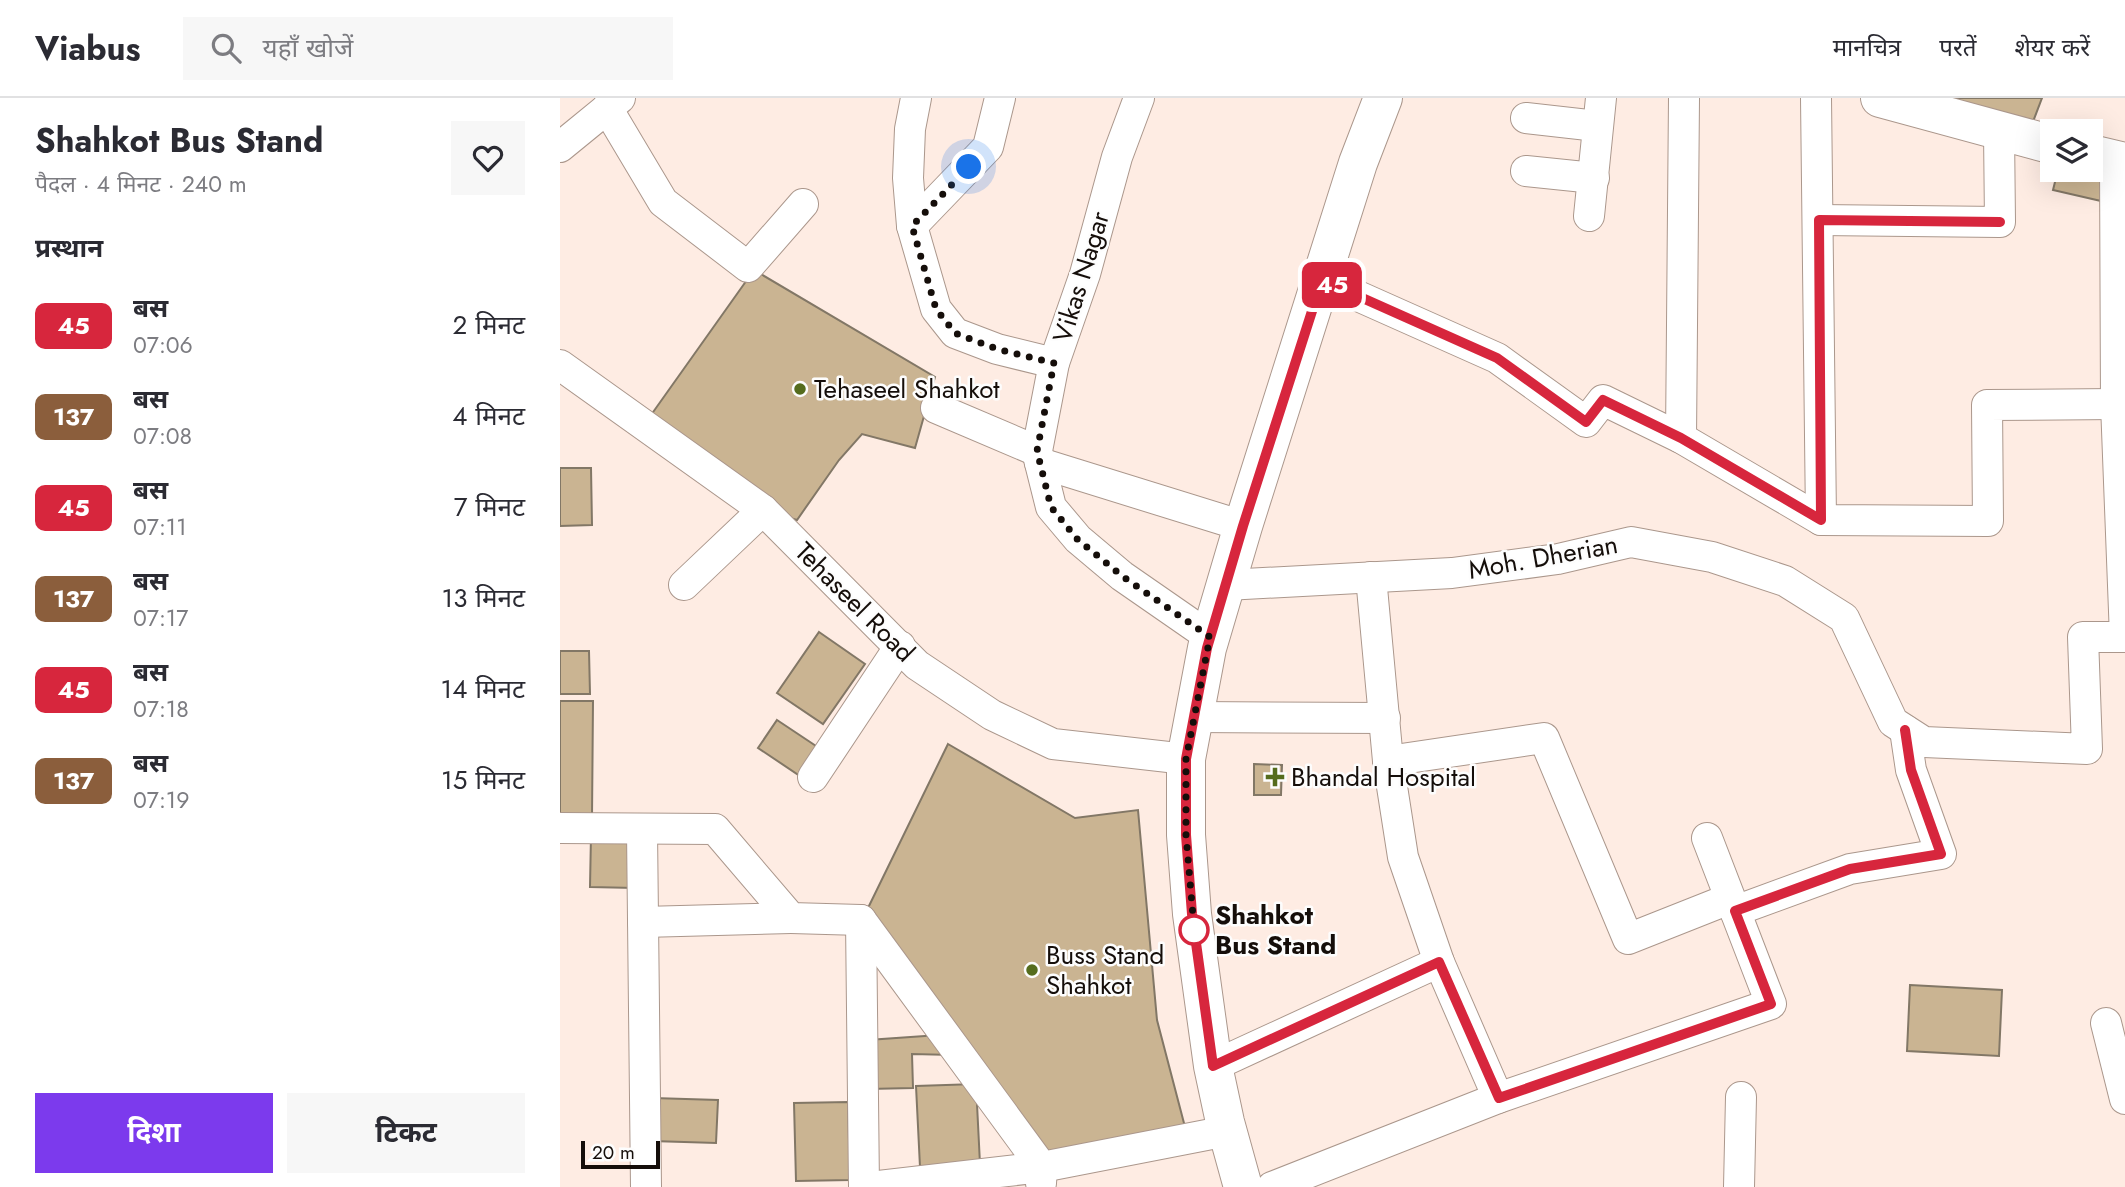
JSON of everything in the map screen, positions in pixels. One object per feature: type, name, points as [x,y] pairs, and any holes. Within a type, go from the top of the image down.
[{"type":"street","name":"Vikas Nagar","points":[[916,98],[910,129],[908,178],[912,226],[936,309],[955,333],[997,349],[1054,363],[1085,274],[1117,157],[1139,98]]},
{"type":"street","points":[[912,226],[988,147],[1000,98]]},
{"type":"street","points":[[1243,1187],[1213,1066],[1192,914],[1186,835],[1186,759],[1210,637],[1243,526],[1368,135],[1383,98]]},
{"type":"street","points":[[1681,438],[1684,98]]},
{"type":"street","points":[[1816,98],[1821,520]]},
{"type":"street","points":[[1880,98],[2040,142]]},
{"type":"street","points":[[560,147],[613,103],[663,202],[748,267],[803,204]]},
{"type":"street","points":[[1526,118],[1599,112],[1589,216]]},
{"type":"street","points":[[1819,220],[2000,222],[1999,132]]},
{"type":"street","points":[[1905,730],[1924,742],[2087,749],[2083,637],[2124,637],[2110,159]]},
{"type":"street","points":[[1526,170],[1594,178]]},
{"type":"street","points":[[1322,280],[1497,358],[1586,422],[1603,400],[1681,438],[1821,520],[1987,521],[1987,405],[2116,404]]},
{"type":"street","points":[[1054,363],[1039,457],[1051,507],[1078,540],[1122,576],[1210,637]]},
{"type":"street","name":"Tehaseel Road","points":[[560,365],[763,510],[918,665],[992,715],[1053,744],[1186,759]]},
{"type":"street","points":[[936,408],[1039,457],[1243,526]]},
{"type":"street","points":[[684,585],[763,510]]},
{"type":"street","name":"Moh. Dherian","points":[[1226,585],[1452,573],[1558,559],[1631,542],[1712,557],[1785,581],[1844,618],[1893,722],[1905,730]]},
{"type":"street","points":[[1371,577],[1388,761],[1403,857],[1439,962],[1499,1098]]},
{"type":"street","points":[[813,777],[900,646]]},
{"type":"street","points":[[1194,717],[1385,718]]},
{"type":"street","points":[[1388,761],[1544,738],[1628,939],[1850,869],[1941,854],[1911,770],[1905,730]]},
{"type":"street","points":[[560,828],[715,829],[791,918]]},
{"type":"street","points":[[642,830],[646,1187]]},
{"type":"street","points":[[1272,1187],[1499,1098],[1771,1004],[1707,838]]},
{"type":"street","points":[[643,922],[791,918],[861,920]]},
{"type":"street","points":[[861,920],[1041,1177]]},
{"type":"street","points":[[861,920],[864,1187]]},
{"type":"street","points":[[1213,1066],[1439,962]]},
{"type":"street","points":[[2106,1023],[2125,1099]]},
{"type":"street","points":[[1739,1187],[1741,1097]]},
{"type":"street","points":[[870,1187],[1041,1177],[1227,1131]]},
{"type":"building","points":[[1927,98],[2042,98],[2031,127]]},
{"type":"building","points":[[2109,163],[2101,201],[2053,190],[2055,182],[2103,182],[2103,165]]},
{"type":"building","name":"Tehaseel Shahkot","points":[[754,270],[935,377],[915,448],[862,434],[839,460],[797,520],[763,510],[651,415]]},
{"type":"building","points":[[560,468],[591,468],[592,525],[560,526]]},
{"type":"building","points":[[819,632],[865,664],[823,724],[777,693]]},
{"type":"building","points":[[560,651],[589,651],[590,694],[560,694]]},
{"type":"building","points":[[560,701],[593,701],[592,818],[560,818]]},
{"type":"building","points":[[777,720],[819,748],[800,776],[758,748]]},
{"type":"building","name":"Buss Stand Shahkot","points":[[948,744],[1075,818],[1138,810],[1157,1020],[1185,1127],[1039,1154],[868,908]]},
{"type":"building","points":[[1254,764],[1282,765],[1281,795],[1254,795]]},
{"type":"building","points":[[591,835],[635,835],[635,888],[590,887]]},
{"type":"building","points":[[1910,985],[2002,990],[1999,1056],[1907,1051]]},
{"type":"building","points":[[939,1035],[952,1055],[912,1054],[913,1088],[868,1089],[868,1040]]},
{"type":"building","points":[[976,1084],[980,1164],[920,1167],[916,1086]]},
{"type":"building","points":[[653,1098],[718,1100],[716,1143],[652,1141]]},
{"type":"building","points":[[848,1102],[850,1180],[796,1181],[794,1103]]},
{"type":"bus line","name":"45","points":[[1905,730],[1911,770],[1941,854],[1850,869],[1735,911],[1771,1004],[1499,1098],[1439,962],[1213,1066],[1192,914],[1186,835],[1186,759],[1207,648],[1322,280],[1497,358],[1586,422],[1603,400],[1681,438],[1821,520],[1819,220],[2000,222]]},
{"type":"place","name":"Tehaseel Shahkot","points":[[800,389]]},
{"type":"place","name":"Bhandal Hospital","points":[[1275,777]]},
{"type":"place","name":"Shahkot Bus Stand","points":[[1194,930]]},
{"type":"place","name":"Buss Stand Shahkot","points":[[1032,970]]},
{"type":"route","points":[[969,167],[912,226],[936,309],[955,333],[997,349],[1054,363],[1037,451],[1051,507],[1078,540],[1122,576],[1210,637],[1186,759],[1186,835],[1195,939],[1194,930]]}]
